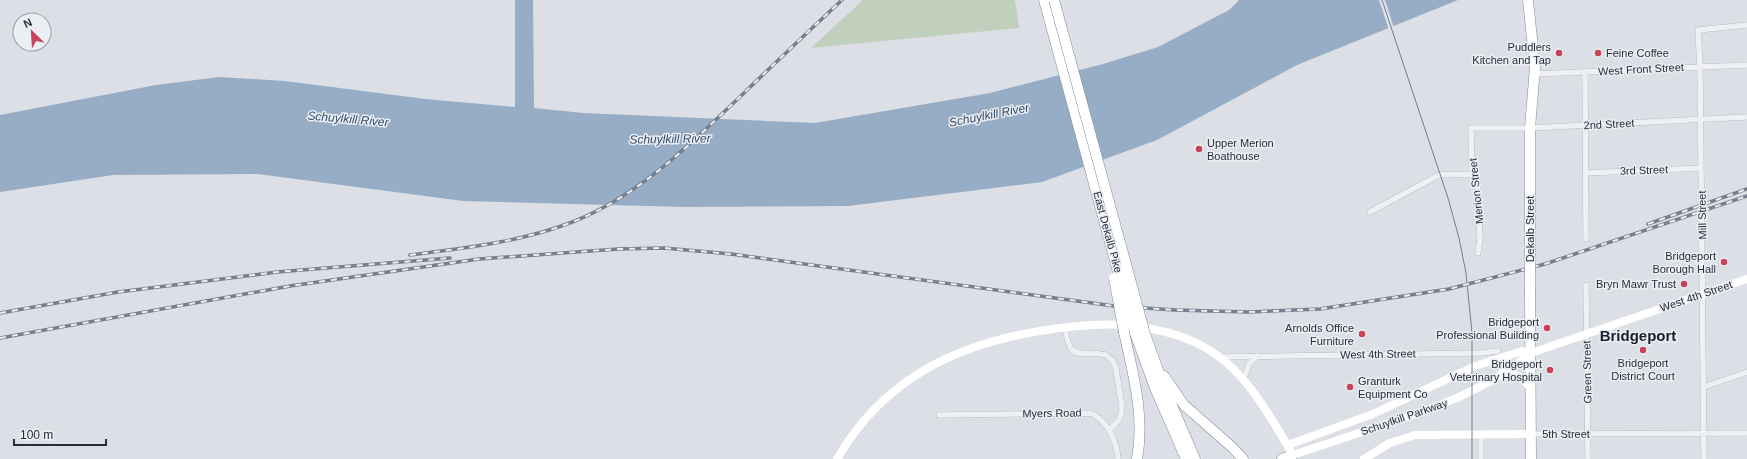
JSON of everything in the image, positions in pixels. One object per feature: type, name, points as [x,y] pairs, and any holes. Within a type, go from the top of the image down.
[{"type":"highway","name":"East Dekalb Pike","points":[[1044,0],[1117,268],[1140,333],[1195,459]]},
{"type":"highway","name":"East Dekalb Pike","points":[[1054,0],[1155,388],[1186,459]]},
{"type":"highway","name":"Dekalb Street","points":[[1528,0],[1535,54],[1535,74],[1530,128],[1531,459]]},
{"type":"highway","points":[[1117,268],[1114,279],[1140,413],[1140,437],[1137,459]]},
{"type":"highway","points":[[1158,372],[1166,378],[1178,399],[1189,411],[1244,459]]},
{"type":"highway","points":[[1282,459],[1293,455]]},
{"type":"main road","name":"West 4th Street","points":[[1531,353],[1747,279]]},
{"type":"main road","points":[[837,459],[855,431],[877,406],[900,385],[926,368],[955,354],[994,341],[1029,332],[1065,327],[1122,325],[1159,330],[1191,340],[1220,357],[1244,379],[1263,404],[1293,455]]},
{"type":"main road","name":"Schuylkill Parkway","points":[[1288,445],[1368,417],[1475,366],[1522,351],[1531,353]]},
{"type":"main road","name":"Schuylkill Parkway","points":[[1293,455],[1436,407],[1467,393],[1531,353]]},
{"type":"main road","points":[[1501,373],[1511,373],[1519,376],[1525,380],[1531,389]]},
{"type":"main road","name":"5th Street","points":[[1364,459],[1398,439],[1415,435],[1531,434]]},
{"type":"street","name":"Mill Street","points":[[1704,459],[1702,168],[1698,30],[1747,25]]},
{"type":"street","name":"West Front Street","points":[[1535,74],[1747,65]]},
{"type":"street","points":[[1584,72],[1586,239]]},
{"type":"street","name":"2nd Street","points":[[1471,128],[1530,128],[1747,117]]},
{"type":"street","name":"Merion Street","points":[[1471,128],[1474,174],[1478,192],[1480,237],[1478,253]]},
{"type":"street","name":"3rd Street","points":[[1586,173],[1702,168]]},
{"type":"street","points":[[1370,212],[1439,175],[1474,174]]},
{"type":"street","name":"Green Street","points":[[1586,285],[1588,459]]},
{"type":"street","points":[[1065,327],[1067,342],[1074,352],[1080,354],[1106,355],[1115,365],[1122,414],[1118,422],[1109,430]]},
{"type":"street","name":"West 4th Street","points":[[1220,357],[1480,353],[1498,350]]},
{"type":"street","points":[[1244,379],[1249,364],[1258,356]]},
{"type":"street","points":[[1704,386],[1747,372]]},
{"type":"street","name":"Myers Road","points":[[939,415],[1083,412],[1097,417],[1109,430],[1118,449],[1118,459]]},
{"type":"street","name":"5th Street","points":[[1531,434],[1747,432]]},
{"type":"street","points":[[1481,434],[1481,459]]},
{"type":"green space","points":[[863,0],[1015,0],[1019,28],[811,48]]},
{"type":"water","name":"Schuylkill River","points":[[515,0],[533,0],[534,108],[583,113],[815,123],[990,93],[1103,64],[1158,47],[1229,10],[1239,0],[1458,0],[1297,65],[1157,140],[1042,182],[848,206],[684,207],[463,201],[258,174],[113,175],[0,192],[0,115],[156,85],[219,77],[285,81],[425,99],[515,107]]},
{"type":"pier","points":[[1379,0],[1385,0],[1394,28],[1389,30]]},
{"type":"tram line","points":[[1382,0],[1448,198],[1459,238],[1466,273],[1472,333],[1472,459]]},
{"type":"railway","points":[[410,255],[494,243],[535,234],[575,221],[622,197],[644,182],[685,148],[842,0]]},
{"type":"railway","points":[[1648,224],[1747,189]]},
{"type":"railway","points":[[0,338],[290,286],[479,259],[618,249],[664,248],[731,254],[1114,306],[1175,310],[1248,312],[1320,309],[1449,289],[1545,264],[1747,196]]},
{"type":"railway","points":[[0,313],[118,292],[277,272],[450,258]]},
{"type":"place","name":"Puddlers Kitchen and Tap","points":[[1559,53]]},
{"type":"place","name":"Feine Coffee","points":[[1598,53]]},
{"type":"place","name":"Upper Merion Boathouse","points":[[1199,149]]},
{"type":"place","name":"Bridgeport Borough Hall","points":[[1724,262]]},
{"type":"place","name":"Bryn Mawr Trust","points":[[1684,284]]},
{"type":"place","name":"Bridgeport Professional Building","points":[[1547,328]]},
{"type":"place","name":"Arnolds Office Furniture","points":[[1362,334]]},
{"type":"place","name":"Bridgeport District Court","points":[[1643,350]]},
{"type":"place","name":"Bridgeport Veterinary Hospital","points":[[1550,370]]},
{"type":"place","name":"Granturk Equipment Co","points":[[1350,387]]},
{"type":"district","name":"Bridgeport","points":[[1638,335]]}]
